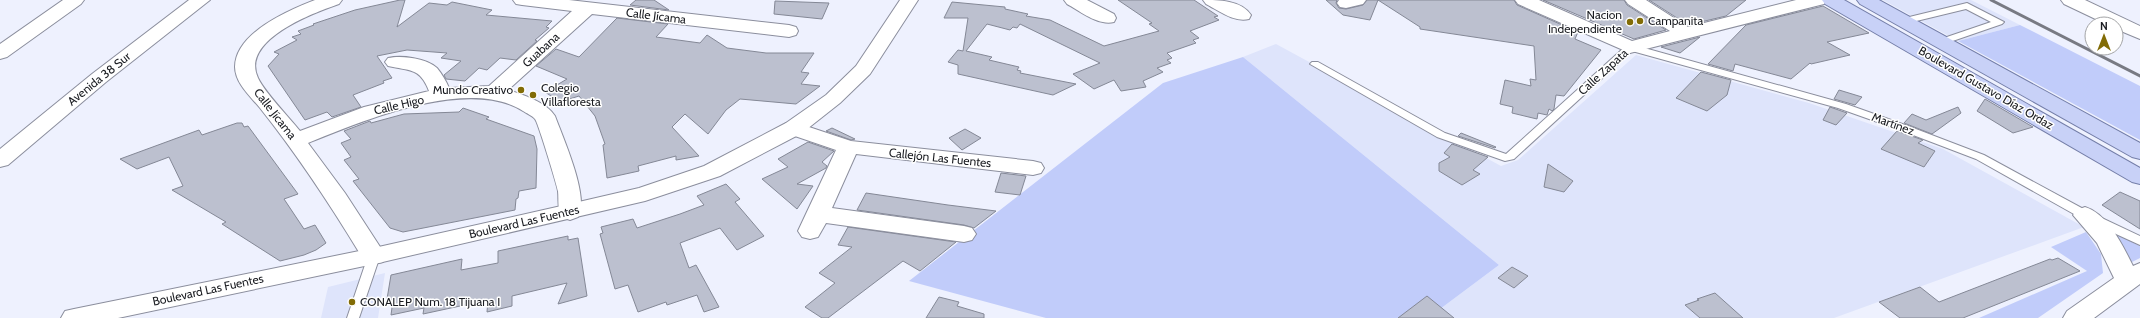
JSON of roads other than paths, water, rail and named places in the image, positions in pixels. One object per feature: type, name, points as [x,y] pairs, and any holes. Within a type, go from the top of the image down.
[{"type":"main road","name":"Boulevard Gustavo Díaz Ordaz","points":[[1832,0],[2140,177]]},
{"type":"main road","name":"Boulevard Gustavo Díaz Ordaz","points":[[1866,0],[2140,152]]},
{"type":"street","points":[[0,53],[75,0]]},
{"type":"street","name":"Avenida 38 Sur","points":[[0,160],[98,78],[201,0]]},
{"type":"street","name":"Calle Jícama","points":[[333,0],[311,7],[285,19],[265,33],[251,50],[245,65],[248,79],[296,140],[374,256]]},
{"type":"street","name":"Calle Jícama","points":[[522,0],[789,31]]},
{"type":"street","name":"Boulevard Las Fuentes","points":[[74,318],[374,256],[570,212],[645,194],[712,171],[794,128],[833,99],[863,70],[909,0]]},
{"type":"street","points":[[1073,0],[1107,18]]},
{"type":"street","points":[[1212,0],[1242,15]]},
{"type":"street","points":[[1524,0],[1630,47]]},
{"type":"street","points":[[1634,0],[1685,33]]},
{"type":"street","name":"Calle Zapata","points":[[1630,47],[1818,0]]},
{"type":"street","points":[[2070,0],[2140,33]]},
{"type":"street","name":"Guabana","points":[[494,92],[587,8]]},
{"type":"street","points":[[395,62],[423,67],[434,75],[441,94]]},
{"type":"street","name":"Calle Higo","points":[[296,140],[371,111],[441,94],[494,92],[520,100],[545,116],[569,190],[570,212]]},
{"type":"street","name":"Callejón Las Fuentes","points":[[794,128],[848,147],[1033,168]]},
{"type":"street","points":[[848,147],[814,222],[964,234]]},
{"type":"street","points":[[2076,318],[2134,276],[2117,255],[2107,239],[2085,215]]},
{"type":"lane","points":[[1904,21],[1967,6],[1999,22],[1941,42]]},
{"type":"lane","name":"Calle Zapata","points":[[1315,64],[1441,136],[1501,158],[1510,157],[1630,47]]},
{"type":"lane","name":"Martínez","points":[[1630,47],[1842,106],[1904,128],[1980,157],[2085,215],[2140,241]]},
{"type":"lane","points":[[353,318],[374,256]]},
{"type":"railway","points":[[1991,0],[2140,76]]},
{"type":"place","name":"Campanita","points":[[1640,21]]},
{"type":"place","name":"Nacion Independiente","points":[[1630,22]]},
{"type":"place","name":"Mundo Creativo","points":[[521,90]]},
{"type":"place","name":"Colegio Villafloresta","points":[[533,95]]},
{"type":"place","name":"CONALEP Num. 18 Tijuana I","points":[[352,302]]}]
